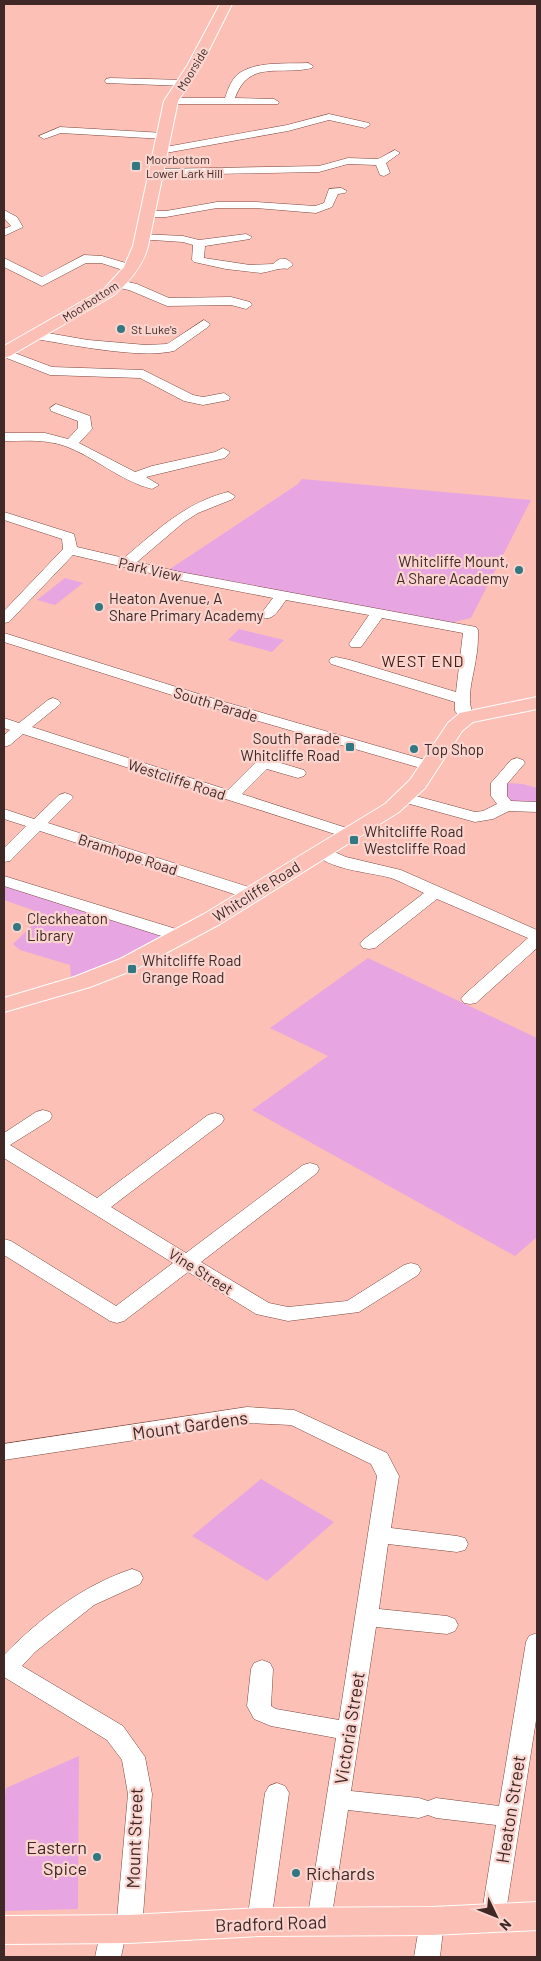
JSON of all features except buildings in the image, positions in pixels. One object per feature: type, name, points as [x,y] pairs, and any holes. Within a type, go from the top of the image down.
[{"type":"main road","name":"Moorside","points":[[162,143],[171,101],[185,84],[226,4]]},
{"type":"main road","name":"Moorbottom","points":[[4,353],[119,284],[132,269],[140,252],[141,237],[162,143]]},
{"type":"main road","points":[[464,708],[537,703]]},
{"type":"main road","name":"Whitcliffe Road","points":[[4,1005],[82,982],[119,968],[212,919],[392,808],[418,784],[456,726],[464,708]]},
{"type":"main road","name":"Bradford Road","points":[[4,1930],[117,1939],[259,1922],[432,1921],[537,1916]]},
{"type":"street","points":[[228,101],[233,88],[245,74],[268,69],[308,66]]},
{"type":"street","points":[[110,81],[148,78],[185,84]]},
{"type":"street","points":[[171,101],[274,102]]},
{"type":"street","points":[[44,136],[60,130],[162,143],[288,128],[329,117],[364,125]]},
{"type":"street","points":[[155,172],[319,169],[353,161],[382,168],[395,153]]},
{"type":"street","points":[[146,214],[166,214],[217,205],[256,205],[316,210],[328,205],[332,199],[333,190]]},
{"type":"street","points":[[4,213],[13,219],[17,227],[4,233]]},
{"type":"street","points":[[141,237],[182,239],[199,243],[246,237]]},
{"type":"street","points":[[199,243],[198,260],[213,264],[262,269],[276,267],[283,262]]},
{"type":"street","points":[[4,262],[42,282],[84,259],[102,260],[132,269]]},
{"type":"street","points":[[119,284],[133,287],[167,302],[231,301],[246,305]]},
{"type":"street","points":[[36,334],[88,344],[146,349],[170,348],[204,324]]},
{"type":"street","points":[[4,353],[50,371],[143,374],[189,398],[203,401],[224,397]]},
{"type":"street","points":[[56,408],[85,419],[85,429],[70,444]]},
{"type":"street","points":[[4,438],[45,437],[70,444],[152,485]]},
{"type":"street","points":[[134,477],[156,468],[224,456]]},
{"type":"street","points":[[127,563],[179,519],[193,510],[213,504],[228,496]]},
{"type":"street","name":"Park View","points":[[4,516],[69,543],[127,563],[282,596],[471,630],[464,708]]},
{"type":"street","points":[[4,619],[10,604],[69,543]]},
{"type":"street","points":[[267,615],[282,596]]},
{"type":"street","points":[[378,613],[349,656],[464,708]]},
{"type":"street","name":"South Parade","points":[[4,636],[97,668],[430,766]]},
{"type":"street","points":[[4,742],[53,703]]},
{"type":"street","name":"Westcliffe Road","points":[[4,723],[350,834]]},
{"type":"street","points":[[231,796],[264,763],[298,773]]},
{"type":"street","points":[[506,806],[500,796],[499,783],[517,763]]},
{"type":"street","points":[[4,857],[65,798]]},
{"type":"street","points":[[405,798],[475,817],[487,816],[506,806],[537,807]]},
{"type":"street","name":"Bramhope Road","points":[[4,814],[252,894]]},
{"type":"street","points":[[321,851],[340,861],[363,868],[395,874],[537,938],[470,998]]},
{"type":"street","points":[[4,881],[180,936]]},
{"type":"street","points":[[369,944],[435,892]]},
{"type":"street","points":[[4,1141],[43,1116]]},
{"type":"street","points":[[98,1207],[214,1119]]},
{"type":"street","name":"Vine Street","points":[[4,1150],[263,1309],[288,1314],[352,1307],[412,1270]]},
{"type":"street","points":[[4,1246],[117,1316],[310,1169]]},
{"type":"street","name":"Mount Gardens","points":[[4,1452],[247,1415],[294,1418],[379,1459],[388,1476],[379,1535]]},
{"type":"street","points":[[379,1535],[457,1544]]},
{"type":"street","name":"Victoria Street","points":[[319,1922],[379,1535]]},
{"type":"street","points":[[5,1667],[27,1646],[86,1599],[132,1578]]},
{"type":"street","points":[[366,1617],[447,1625]]},
{"type":"street","name":"Heaton Street","points":[[493,1918],[537,1642]]},
{"type":"street","name":"Mount Street","points":[[5,1667],[115,1733],[133,1757],[140,1794],[117,1939]]},
{"type":"street","points":[[262,1669],[259,1706],[262,1712],[271,1717],[348,1731]]},
{"type":"street","points":[[259,1922],[277,1793]]},
{"type":"street","points":[[338,1799],[509,1817]]},
{"type":"street","points":[[427,1957],[432,1921]]},
{"type":"shaded area","points":[[302,479],[531,500],[471,618],[451,623],[167,571],[298,484]]},
{"type":"shaded area","points":[[65,578],[83,583],[55,605],[37,600]]},
{"type":"shaded area","points":[[239,629],[284,640],[272,652],[228,640]]},
{"type":"shaded area","points":[[507,783],[523,784],[537,788],[537,804],[527,801],[507,802]]},
{"type":"shaded area","points":[[4,884],[172,937],[137,954],[71,980],[70,965],[20,950],[13,944],[44,914],[4,900]]},
{"type":"shaded area","points":[[368,958],[537,1038],[537,1237],[515,1256],[252,1110],[328,1056],[270,1028]]},
{"type":"shaded area","points":[[261,1479],[334,1522],[267,1581],[192,1536]]},
{"type":"shaded area","points":[[79,1756],[78,1909],[4,1911],[4,1805],[6,1788]]},
{"type":"place","name":"Moorbottom Lower Lark Hill","points":[[136,166]]},
{"type":"place","name":"St Luke's","points":[[121,329]]},
{"type":"place","name":"Whitcliffe Mount, A Share Academy","points":[[519,570]]},
{"type":"place","name":"Heaton Avenue, A Share Primary Academy","points":[[99,607]]},
{"type":"place","name":"South Parade Whitcliffe Road","points":[[350,747]]},
{"type":"place","name":"Top Shop","points":[[414,749]]},
{"type":"place","name":"Whitcliffe Road Westcliffe Road","points":[[354,840]]},
{"type":"place","name":"Cleckheaton Library","points":[[17,927]]},
{"type":"place","name":"Whitcliffe Road Grange Road","points":[[132,969]]},
{"type":"place","name":"Eastern Spice","points":[[97,1857]]},
{"type":"place","name":"Richards","points":[[296,1873]]},
{"type":"district","name":"WEST END","points":[[423,660]]}]
